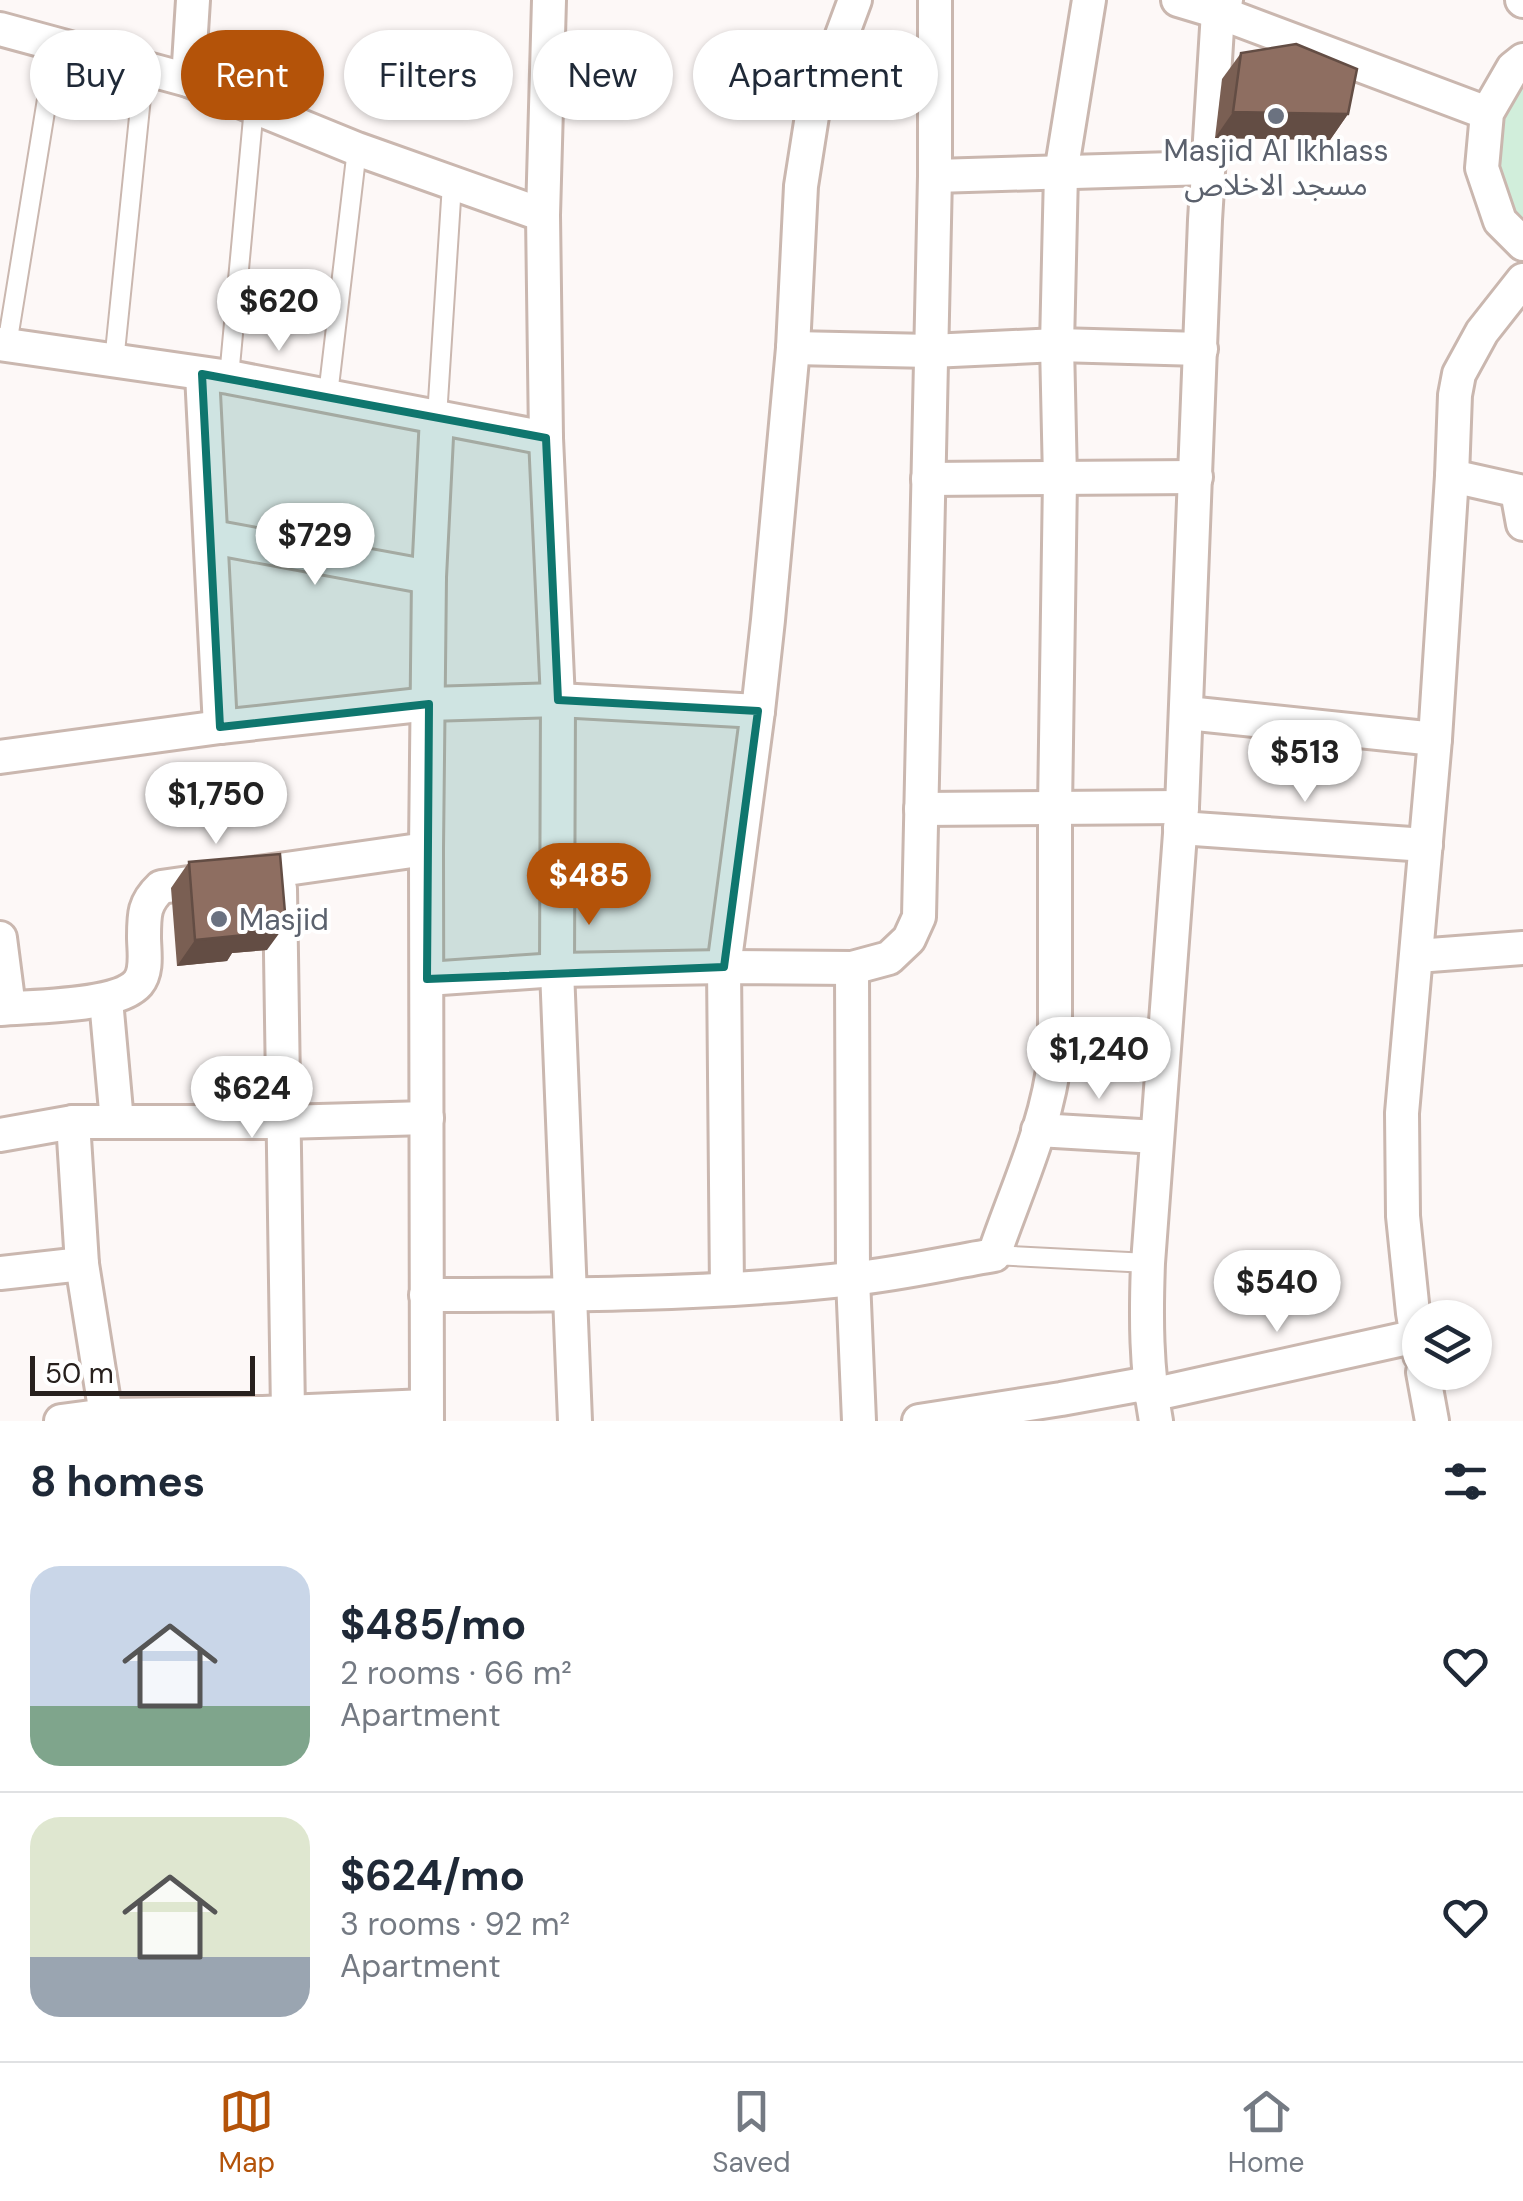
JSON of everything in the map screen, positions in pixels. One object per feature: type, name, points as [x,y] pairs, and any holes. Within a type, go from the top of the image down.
[{"type":"street","points":[[190,30],[192,0]]},
{"type":"street","points":[[549,0],[543,215],[546,438],[558,700],[557,970],[575,1421]]},
{"type":"street","points":[[727,1288],[724,967],[758,710],[793,348],[801,186],[812,116],[856,0]]},
{"type":"street","points":[[427,979],[557,970],[852,968],[889,958],[909,939],[919,917],[935,176],[934,0]]},
{"type":"street","points":[[426,1295],[570,1296],[727,1288],[853,1279],[994,1255],[1038,1130],[1052,1084],[1055,1055],[1061,173],[1090,0]]},
{"type":"street","points":[[1178,0],[1222,6],[1488,113]]},
{"type":"street","points":[[1152,1400],[1145,1325],[1148,1263],[1181,818],[1208,168],[1222,6]]},
{"type":"street","points":[[0,29],[30,37]]},
{"type":"street","points":[[1523,60],[1513,68],[1488,113],[1482,168],[1500,220],[1523,244]]},
{"type":"street","points":[[288,120],[543,215]]},
{"type":"street","points":[[935,176],[1208,168]]},
{"type":"street","points":[[1413,1300],[1403,1216],[1402,1112],[1435,739],[1455,395],[1459,374],[1482,332],[1523,280]]},
{"type":"street","points":[[4,344],[328,395],[546,438]]},
{"type":"street","points":[[793,348],[1201,348]]},
{"type":"street","points":[[216,376],[212,537],[220,726]]},
{"type":"street","points":[[61,1421],[427,1413],[426,849],[429,577],[437,417]]},
{"type":"street","points":[[1452,476],[1520,491],[1523,524]]},
{"type":"street","points":[[928,479],[1196,477]]},
{"type":"street","points":[[212,537],[429,577]]},
{"type":"street","points":[[0,757],[220,726],[429,704],[558,700],[758,710]]},
{"type":"street","points":[[1187,713],[1435,739]]},
{"type":"street","points":[[921,809],[1055,808],[1426,845]]},
{"type":"street","points":[[0,938],[4,1009],[106,1000],[141,980],[144,915],[150,897],[161,886],[426,849]]},
{"type":"street","points":[[272,1415],[283,1122],[280,870]]},
{"type":"street","points":[[1416,956],[1523,948]]},
{"type":"street","points":[[852,968],[853,1279],[859,1421]]},
{"type":"street","points":[[106,1000],[118,1122]]},
{"type":"street","points":[[0,1135],[72,1122],[426,1118]]},
{"type":"street","points":[[72,1122],[82,1264],[106,1418]]},
{"type":"street","points":[[1038,1130],[1157,1136]]},
{"type":"street","points":[[0,1274],[82,1264]]},
{"type":"street","points":[[919,1421],[1061,1399],[1152,1400],[1402,1349]]},
{"type":"street","points":[[1426,1390],[1432,1421]]},
{"type":"lane","points":[[4,344],[43,120]]},
{"type":"lane","points":[[114,362],[139,120]]},
{"type":"lane","points":[[216,376],[252,120]]},
{"type":"lane","points":[[328,395],[357,148]]},
{"type":"lane","points":[[437,417],[452,184]]},
{"type":"lane","points":[[994,1255],[1148,1263]]},
{"type":"highlighted area","points":[[202,374],[546,438],[558,700],[758,711],[724,967],[427,979],[429,704],[220,727]]},
{"type":"green space","points":[[1523,87],[1523,229],[1503,194],[1497,158],[1504,122]]},
{"type":"building","points":[[1296,44],[1357,69],[1348,114],[1233,112],[1241,53]]},
{"type":"building","points":[[280,854],[286,924],[244,928],[245,935],[195,940],[189,862]]},
{"type":"place","name":"Masjid Al Ikhlass مسجد الاخلاص","points":[[1276,116]]},
{"type":"place","name":"Masjid","points":[[219,919]]}]
